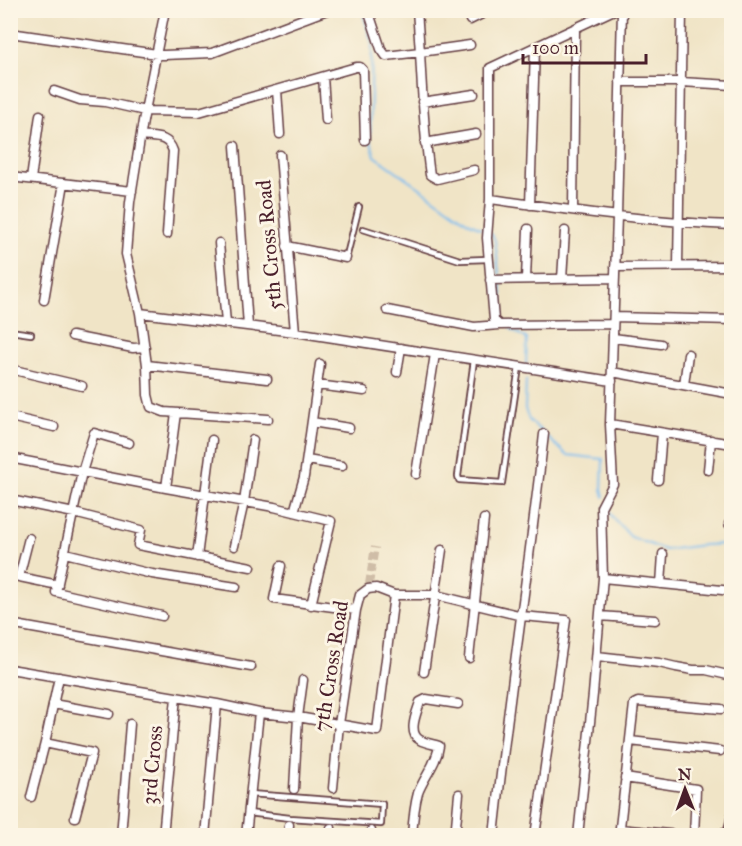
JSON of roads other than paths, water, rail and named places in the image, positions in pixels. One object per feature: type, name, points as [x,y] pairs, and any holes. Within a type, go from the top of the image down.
[{"type":"street","points":[[165,10],[132,191],[126,254],[140,313],[151,407],[164,412],[268,419]]},
{"type":"street","points":[[10,33],[157,54],[212,53],[327,10]]},
{"type":"street","points":[[368,10],[381,49],[386,56],[470,45]]},
{"type":"street","points":[[417,10],[425,143],[430,175],[436,179],[474,170]]},
{"type":"street","points":[[470,20],[490,10]]},
{"type":"street","points":[[499,325],[494,320],[487,238],[490,199],[490,68],[614,10]]},
{"type":"street","points":[[578,836],[603,578],[601,507],[614,484],[610,424],[622,10]]},
{"type":"street","points":[[678,266],[682,10]]},
{"type":"street","points":[[573,210],[575,29]]},
{"type":"street","points":[[530,205],[535,48]]},
{"type":"street","points":[[54,91],[80,99],[145,111],[199,112],[360,67],[363,70],[365,140]]},
{"type":"street","points":[[323,77],[326,120]]},
{"type":"street","points":[[620,82],[732,85]]},
{"type":"street","points":[[277,90],[280,134]]},
{"type":"street","points":[[422,102],[474,94]]},
{"type":"street","points":[[31,179],[40,115]]},
{"type":"street","points":[[425,143],[476,134]]},
{"type":"street","points":[[141,136],[166,140],[173,151],[167,234]]},
{"type":"street","points":[[235,146],[248,326]]},
{"type":"street","name":"5th Cross Road","points":[[280,155],[295,332]]},
{"type":"street","points":[[732,170],[732,184]]},
{"type":"street","points":[[10,177],[132,191]]},
{"type":"street","points":[[44,300],[64,183]]},
{"type":"street","points":[[490,199],[679,223],[732,225]]},
{"type":"street","points":[[526,279],[528,229]]},
{"type":"street","points":[[562,279],[565,231]]},
{"type":"street","points":[[219,243],[226,323]]},
{"type":"street","points":[[287,246],[333,253],[346,258]]},
{"type":"street","points":[[615,267],[732,266]]},
{"type":"street","points":[[490,280],[615,278]]},
{"type":"street","points":[[387,309],[474,327],[613,320],[732,320]]},
{"type":"street","points":[[140,313],[295,332],[519,367],[684,385],[732,394]]},
{"type":"street","points":[[72,336],[133,348],[145,347]]},
{"type":"street","points":[[613,338],[661,344]]},
{"type":"street","points":[[397,372],[401,348]]},
{"type":"street","points":[[416,474],[435,354]]},
{"type":"street","points":[[684,385],[688,354]]},
{"type":"street","points":[[294,512],[307,460],[320,363]]},
{"type":"street","points":[[147,365],[267,379]]},
{"type":"street","points":[[10,369],[82,386]]},
{"type":"street","points":[[317,385],[364,391]]},
{"type":"street","points":[[166,488],[176,413]]},
{"type":"street","points":[[10,417],[54,427]]},
{"type":"street","points":[[312,422],[349,428]]},
{"type":"street","points":[[610,424],[732,444]]},
{"type":"street","points":[[129,443],[94,433],[82,472],[56,592],[162,616]]},
{"type":"street","points":[[658,480],[662,433]]},
{"type":"street","points":[[494,836],[544,434]]},
{"type":"street","points":[[197,557],[212,440]]},
{"type":"street","points":[[234,546],[244,502],[253,440]]},
{"type":"street","points":[[708,470],[711,440]]},
{"type":"street","points":[[10,458],[206,494],[331,521],[311,604]]},
{"type":"street","points":[[307,460],[342,466]]},
{"type":"street","points":[[10,500],[141,530],[138,545],[251,567]]},
{"type":"street","points":[[469,658],[484,519]]},
{"type":"street","points":[[29,538],[15,576],[58,585]]},
{"type":"street","points":[[424,672],[442,550]]},
{"type":"street","points":[[65,553],[152,574],[236,587]]},
{"type":"street","points":[[661,584],[663,554]]},
{"type":"street","points":[[281,566],[274,599],[356,610]]},
{"type":"street","points":[[603,578],[732,591]]},
{"type":"street","name":"7th Cross Road","points":[[333,788],[339,724],[356,610],[360,595],[369,586],[394,595],[436,595],[522,616],[566,620],[535,836]]},
{"type":"street","points":[[10,669],[259,713],[298,717],[377,731],[394,595]]},
{"type":"street","points":[[600,616],[656,620]]},
{"type":"street","points":[[10,624],[251,667]]},
{"type":"street","points":[[597,656],[659,663],[732,676]]},
{"type":"street","points":[[31,797],[59,677]]},
{"type":"street","points":[[294,789],[298,717],[303,680]]},
{"type":"street","name":"3rd Cross","points":[[163,836],[176,697]]},
{"type":"street","points":[[412,836],[418,792],[438,754],[439,746],[419,740],[415,734],[413,728],[420,702],[426,699],[458,704]]},
{"type":"street","points":[[688,836],[620,832],[634,704],[638,702],[721,709]]},
{"type":"street","points":[[53,704],[109,714]]},
{"type":"street","points":[[205,836],[217,704]]},
{"type":"street","points":[[246,836],[259,713]]},
{"type":"street","points":[[121,836],[130,724]]},
{"type":"street","points":[[630,741],[720,751]]},
{"type":"street","points":[[45,743],[92,753],[75,817]]},
{"type":"street","points":[[625,778],[696,789],[694,836]]},
{"type":"street","points":[[455,836],[459,794]]},
{"type":"street","points":[[699,836],[728,832],[732,815]]},
{"type":"street","points":[[288,836],[289,825]]},
{"type":"lane","points":[[333,253],[347,255],[359,207]]},
{"type":"lane","points":[[363,229],[460,260],[488,259]]},
{"type":"lane","points":[[10,331],[31,334]]},
{"type":"lane","points":[[474,360],[459,480],[502,483],[519,367]]},
{"type":"lane","points":[[248,813],[381,824],[382,804],[250,794]]},
{"type":"waterway","points":[[362,10],[372,44],[370,139],[375,156],[468,222],[481,228]]},
{"type":"waterway","points":[[491,233],[495,240],[499,274]]},
{"type":"waterway","points":[[501,284],[503,313]]},
{"type":"waterway","points":[[510,328],[527,339],[526,364]]},
{"type":"waterway","points":[[526,380],[525,409],[529,420],[543,433]]},
{"type":"waterway","points":[[547,437],[567,455],[603,459],[604,497]]},
{"type":"waterway","points":[[605,506],[631,537],[665,550],[724,544],[732,547]]},
{"type":"tunnel","points":[[369,584],[375,547]]}]
